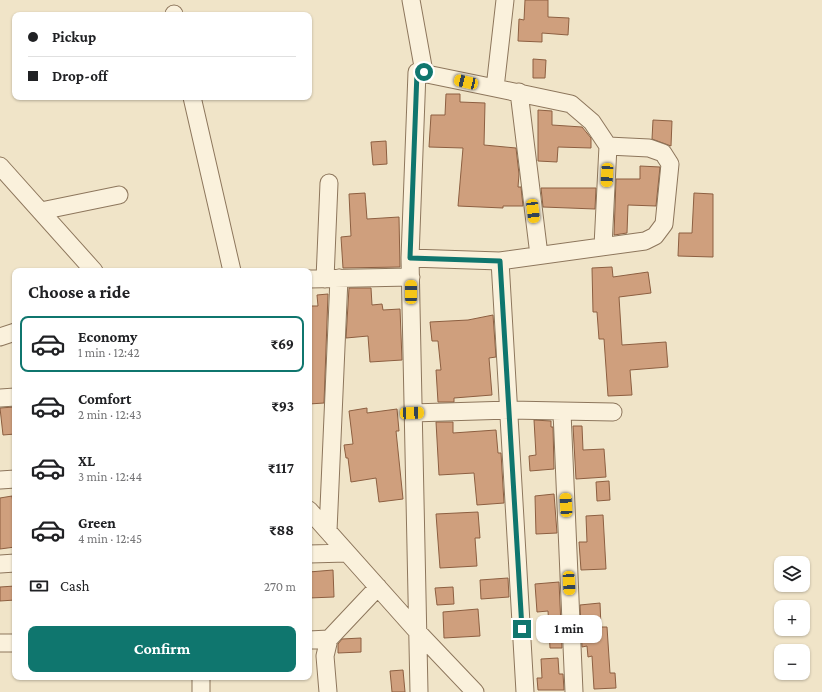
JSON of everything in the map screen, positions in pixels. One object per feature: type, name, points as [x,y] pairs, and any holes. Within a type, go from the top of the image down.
[{"type":"street","points":[[410,0],[424,72]]},
{"type":"street","points":[[495,88],[505,0]]},
{"type":"street","points":[[418,692],[410,258],[417,72],[424,72],[571,104],[592,122],[608,146],[603,246]]},
{"type":"street","points":[[518,92],[539,255]]},
{"type":"street","points":[[193,100],[231,268]]},
{"type":"street","points":[[410,258],[500,261],[645,241],[655,236],[664,224],[670,164],[663,153],[649,148],[608,146]]},
{"type":"street","points":[[0,166],[91,268]]},
{"type":"street","points":[[328,183],[324,279],[328,531]]},
{"type":"street","points":[[41,211],[119,195]]},
{"type":"street","points":[[500,261],[510,410],[525,692]]},
{"type":"street","points":[[324,279],[411,277]]},
{"type":"street","points":[[0,338],[12,333]]},
{"type":"street","points":[[0,398],[12,397]]},
{"type":"street","points":[[412,413],[510,410],[613,412]]},
{"type":"street","points":[[562,412],[574,692]]},
{"type":"street","points":[[0,480],[12,479]]},
{"type":"street","points":[[312,513],[416,630],[475,692]]},
{"type":"street","points":[[312,554],[347,553]]},
{"type":"street","points":[[0,564],[12,563]]},
{"type":"street","points":[[328,692],[325,656],[329,639],[378,587]]},
{"type":"street","points":[[312,640],[329,639]]},
{"type":"street","points":[[0,643],[12,643]]},
{"type":"street","points":[[201,680],[201,692]]},
{"type":"building","points":[[525,0],[548,0],[548,17],[569,18],[568,35],[542,33],[542,42],[518,41],[519,19],[524,20]]},
{"type":"building","points":[[533,59],[546,60],[545,78],[533,78]]},
{"type":"building","points":[[446,94],[460,94],[460,102],[485,103],[484,145],[516,148],[519,174],[518,187],[521,187],[523,206],[503,206],[503,208],[458,206],[463,148],[429,147],[431,115],[445,115]]},
{"type":"building","points":[[538,110],[552,111],[552,125],[582,127],[591,138],[591,148],[558,147],[557,162],[538,161]]},
{"type":"building","points":[[653,120],[672,121],[671,146],[652,139]]},
{"type":"building","points":[[386,141],[387,164],[373,165],[371,142]]},
{"type":"building","points":[[640,166],[660,167],[656,206],[628,205],[627,233],[614,235],[616,179],[640,179]]},
{"type":"building","points":[[541,188],[596,188],[595,209],[543,207]]},
{"type":"building","points":[[365,193],[367,219],[399,217],[400,267],[343,268],[341,237],[351,236],[349,194]]},
{"type":"building","points":[[694,193],[713,194],[713,257],[678,256],[679,233],[692,233]]},
{"type":"building","points":[[612,267],[613,277],[648,272],[651,293],[619,297],[622,345],[666,342],[668,367],[630,370],[632,395],[608,396],[604,339],[599,339],[597,312],[593,312],[592,268]]},
{"type":"building","points":[[349,288],[371,288],[372,305],[382,304],[383,310],[400,309],[402,360],[370,362],[368,336],[346,338]]},
{"type":"building","points":[[328,294],[324,403],[312,404],[312,306],[318,306],[317,295]]},
{"type":"building","points":[[493,315],[496,357],[489,358],[492,395],[454,398],[454,402],[438,402],[436,370],[441,370],[438,341],[432,341],[430,322],[468,320]]},
{"type":"building","points":[[12,407],[12,434],[3,435],[0,408]]},
{"type":"building","points":[[367,408],[367,413],[397,409],[399,431],[396,431],[403,499],[379,502],[376,478],[351,482],[348,458],[346,458],[344,445],[353,444],[349,411]]},
{"type":"building","points":[[534,420],[551,421],[551,427],[553,427],[554,469],[530,471],[529,456],[536,455]]},
{"type":"building","points":[[436,422],[453,422],[453,433],[496,430],[498,453],[501,453],[504,503],[477,505],[474,473],[439,475]]},
{"type":"building","points":[[573,426],[582,426],[583,450],[604,449],[606,477],[576,479]]},
{"type":"building","points":[[609,481],[610,500],[597,501],[596,482]]},
{"type":"building","points":[[554,494],[557,533],[536,534],[535,496]]},
{"type":"building","points":[[12,496],[12,547],[0,549],[0,498]]},
{"type":"building","points":[[478,512],[480,538],[475,538],[477,566],[440,568],[436,514]]},
{"type":"building","points":[[603,515],[606,569],[581,570],[579,542],[587,542],[586,516]]},
{"type":"building","points":[[333,570],[334,597],[312,598],[312,572]]},
{"type":"building","points":[[508,578],[509,597],[481,599],[480,580]]},
{"type":"building","points":[[559,582],[562,648],[550,648],[548,611],[537,612],[535,584]]},
{"type":"building","points":[[12,586],[12,600],[0,601],[0,587]]},
{"type":"building","points":[[453,587],[454,604],[437,605],[435,588]]},
{"type":"building","points":[[600,603],[601,627],[607,627],[610,673],[615,673],[616,688],[594,689],[592,656],[588,657],[587,646],[582,647],[580,605]]},
{"type":"building","points":[[478,609],[480,636],[444,638],[443,612]]},
{"type":"building","points":[[361,638],[361,652],[338,653],[338,644],[342,639]]},
{"type":"building","points":[[558,658],[559,674],[563,674],[564,690],[538,690],[537,678],[542,678],[541,659]]},
{"type":"building","points":[[403,670],[405,692],[392,692],[390,671]]},
{"type":"route","points":[[424,72],[417,72],[410,258],[500,261],[522,629]]}]
